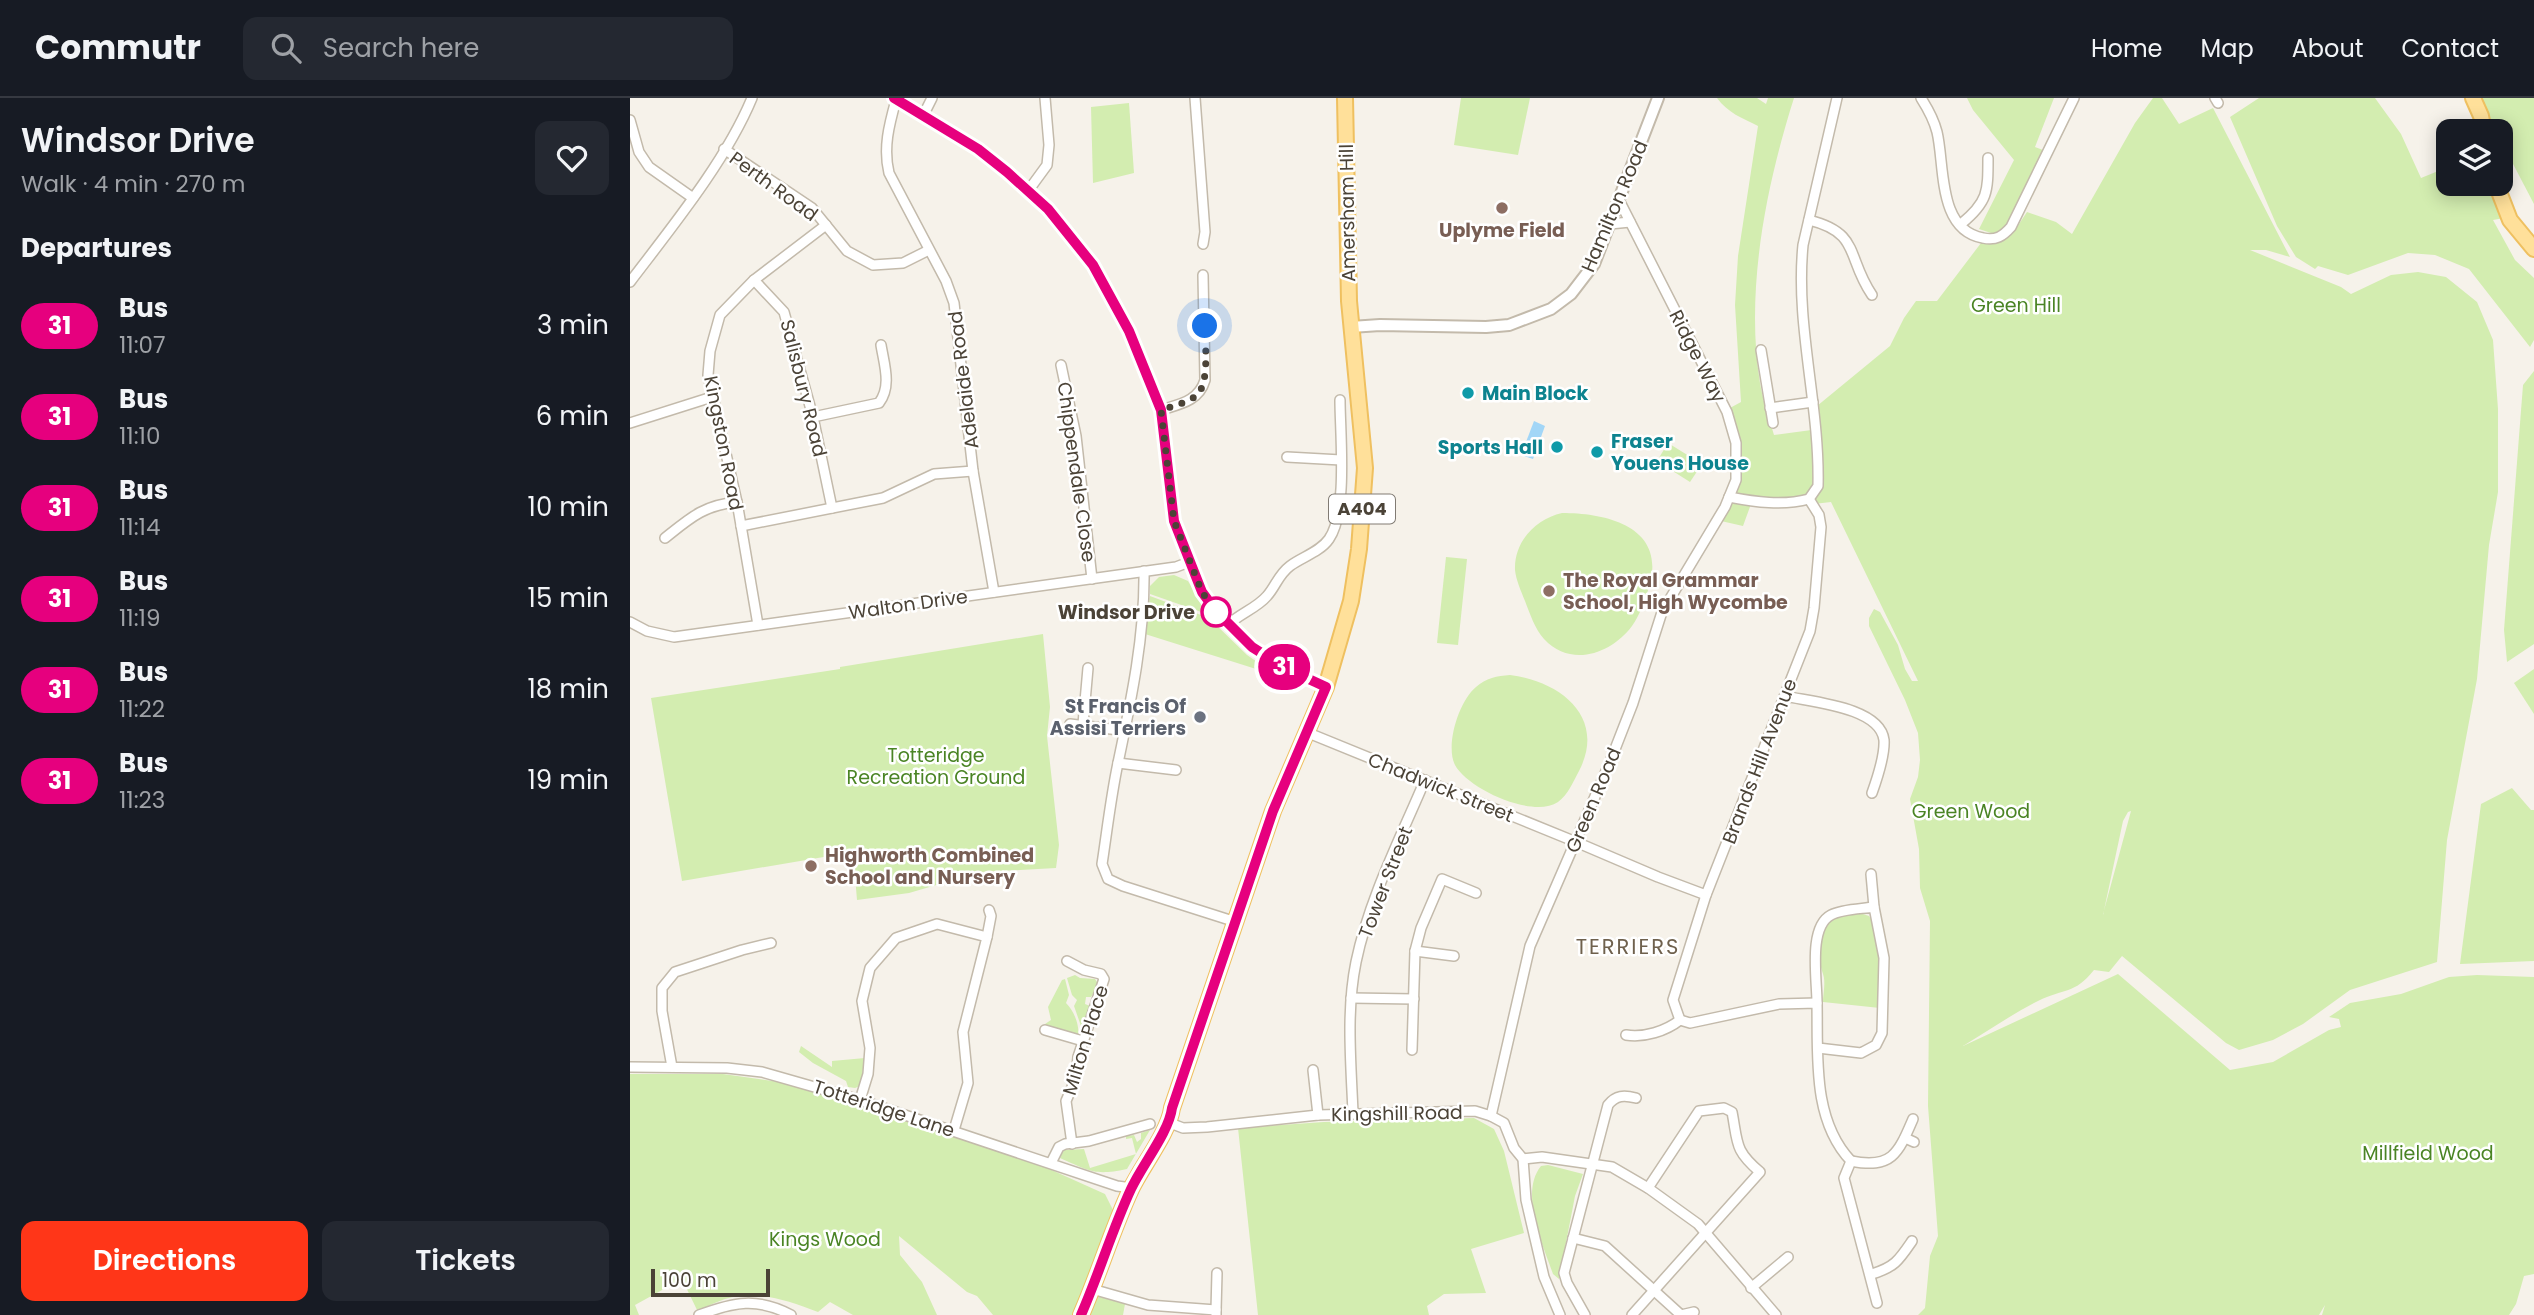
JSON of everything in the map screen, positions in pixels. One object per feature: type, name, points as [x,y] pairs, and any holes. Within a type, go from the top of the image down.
[{"type":"main road","name":"Amersham Hill","points":[[1345,98],[1351,327]]},
{"type":"main road","points":[[2473,98],[2482,119]]},
{"type":"main road","points":[[2501,196],[2510,220],[2534,249]]},
{"type":"main road","name":"A404","points":[[1081,1315],[1132,1188],[1161,1134],[1170,1123],[1172,1108],[1273,811],[1326,687],[1351,601],[1359,549],[1365,468],[1351,327]]},
{"type":"street","points":[[630,282],[693,198],[752,98]]},
{"type":"street","points":[[923,116],[932,98]]},
{"type":"street","points":[[1028,191],[1047,165],[1049,145],[1045,98]]},
{"type":"street","points":[[1195,98],[1205,232],[1203,244]]},
{"type":"street","name":"Hamilton Road","points":[[1351,327],[1509,325],[1551,309],[1571,294],[1594,264],[1658,98]]},
{"type":"street","points":[[1730,497],[1774,503],[1809,499],[1818,486],[1801,288],[1803,246],[1837,98]]},
{"type":"street","points":[[1921,98],[1936,129],[1945,197],[1961,224],[1972,234],[1987,239],[2000,237],[2011,227],[2074,98]]},
{"type":"street","points":[[895,99],[978,149],[1028,191],[1067,232],[1093,265],[1129,331],[1161,410],[1174,521],[1202,592],[1228,625],[1252,647],[1273,662],[1326,687]]},
{"type":"street","name":"Adelaide Road","points":[[895,99],[887,130],[886,159],[889,173],[946,281],[954,303],[973,471],[994,592]]},
{"type":"street","points":[[630,120],[639,152],[649,167],[693,198]]},
{"type":"street","name":"Perth Road","points":[[724,149],[801,200],[847,251],[873,265],[903,263],[929,250]]},
{"type":"street","points":[[1961,224],[1976,212],[1988,188],[1988,158]]},
{"type":"street","name":"Ridge Way","points":[[1619,200],[1730,420],[1736,455],[1736,480],[1730,497]]},
{"type":"street","points":[[1809,220],[1826,224],[1846,237],[1858,272],[1872,295]]},
{"type":"street","points":[[1609,225],[1630,222]]},
{"type":"street","name":"Kingston Road","points":[[758,625],[737,502],[708,375],[710,351],[720,314],[754,280],[826,225]]},
{"type":"street","points":[[1161,410],[1183,403],[1202,390],[1205,380],[1203,275]]},
{"type":"street","name":"Salisbury Road","points":[[754,280],[784,312],[814,417],[832,508]]},
{"type":"street","points":[[814,417],[879,403],[885,395],[887,384],[881,345]]},
{"type":"street","points":[[1761,350],[1773,423]]},
{"type":"street","name":"Chippendale Close","points":[[1061,365],[1076,436],[1093,579]]},
{"type":"street","points":[[630,423],[712,397]]},
{"type":"street","points":[[1228,625],[1267,597],[1280,575],[1290,565],[1322,547],[1330,538],[1338,517],[1340,400]]},
{"type":"street","points":[[1770,408],[1812,402]]},
{"type":"street","points":[[1287,457],[1341,460]]},
{"type":"street","points":[[741,526],[883,498],[934,474],[973,471]]},
{"type":"street","name":"Green Road","points":[[1491,1116],[1530,946],[1633,703],[1662,612],[1730,497]]},
{"type":"street","name":"Brands Hill Avenue","points":[[1681,1020],[1673,1000],[1706,895],[1810,631],[1821,527],[1819,515],[1809,499]]},
{"type":"street","points":[[665,538],[698,512],[716,504],[737,502]]},
{"type":"street","name":"Walton Drive","points":[[630,622],[647,631],[674,637],[1176,567],[1189,562]]},
{"type":"street","points":[[1144,571],[1145,603],[1102,864],[1108,879],[1236,922]]},
{"type":"street","points":[[1083,724],[1088,668]]},
{"type":"street","points":[[1784,696],[1864,715],[1878,725],[1884,740],[1880,772],[1872,793]]},
{"type":"street","points":[[1070,724],[1126,731]]},
{"type":"street","name":"Chadwick Street","points":[[1306,732],[1706,895]]},
{"type":"street","points":[[1118,763],[1177,770]]},
{"type":"street","name":"Tower Street","points":[[1353,1113],[1351,998],[1356,963],[1367,920],[1424,780]]},
{"type":"street","points":[[1818,1048],[1861,1053],[1876,1045],[1882,1033],[1884,958],[1871,874]]},
{"type":"street","points":[[1412,1051],[1415,951],[1421,928],[1442,879],[1476,893]]},
{"type":"street","points":[[1874,907],[1833,913],[1821,922],[1816,936],[1818,1079],[1831,1134],[1851,1161],[1871,1165],[1891,1158],[1910,1140],[1913,1119]]},
{"type":"street","points":[[954,1130],[968,1083],[963,1032],[987,937],[991,916],[989,910]]},
{"type":"street","points":[[860,1100],[868,1074],[870,1048],[862,1001],[870,968],[896,938],[937,924],[987,937]]},
{"type":"street","points":[[672,1067],[662,1011],[662,988],[675,972],[771,943]]},
{"type":"street","points":[[1415,951],[1454,956]]},
{"type":"street","name":"Milton Place","points":[[1067,961],[1084,970],[1101,974],[1104,979],[1103,988],[1097,996],[1098,1004],[1090,1019],[1078,1058],[1076,1079],[1066,1101],[1072,1144]]},
{"type":"street","points":[[1351,998],[1414,999]]},
{"type":"street","points":[[1626,1035],[1669,1029],[1681,1020],[1690,1023],[1779,1004],[1817,1003]]},
{"type":"street","points":[[1045,1030],[1083,1041]]},
{"type":"street","name":"Totteridge Lane","points":[[630,1067],[727,1068],[762,1072],[954,1130],[1116,1186],[1132,1188]]},
{"type":"street","points":[[1312,1070],[1318,1115]]},
{"type":"street","points":[[1585,1315],[1564,1273],[1608,1105],[1614,1098],[1625,1095],[1636,1098]]},
{"type":"street","points":[[1632,1315],[1760,1172],[1743,1158],[1732,1112],[1724,1108],[1699,1111],[1648,1188]]},
{"type":"street","name":"Kingshill Road","points":[[1170,1123],[1183,1128],[1207,1127],[1353,1113],[1475,1111],[1491,1116],[1504,1123],[1514,1147],[1523,1159],[1526,1200],[1544,1277],[1560,1315]]},
{"type":"street","points":[[1051,1163],[1059,1147],[1150,1124]]},
{"type":"street","points":[[1523,1159],[1542,1157],[1612,1167],[1648,1188],[1698,1224],[1772,1313]]},
{"type":"street","points":[[1851,1161],[1844,1178],[1877,1303]]},
{"type":"street","points":[[1573,1238],[1605,1246],[1681,1315],[1695,1312]]},
{"type":"street","points":[[1871,1274],[1889,1269],[1912,1241]]},
{"type":"street","points":[[1751,1288],[1788,1257]]},
{"type":"street","points":[[1092,1289],[1148,1305],[1216,1313],[1217,1273]]},
{"type":"street","points":[[699,1315],[744,1302],[772,1305],[791,1315]]},
{"type":"green space","points":[[1461,98],[1530,98],[1518,155],[1454,145]]},
{"type":"green space","points":[[1717,98],[1757,98],[1766,104],[1768,98],[1794,98],[1767,203],[1757,276],[1756,348],[1761,390],[1774,435],[1819,429],[1817,406],[1890,346],[1916,301],[1937,301],[1981,243],[2005,239],[2027,212],[2056,222],[2072,234],[2135,123],[2153,98],[2162,98],[2179,124],[2213,108],[2290,257],[2266,250],[2250,250],[2341,287],[2351,294],[2391,275],[2418,272],[2446,277],[2477,302],[2493,340],[2498,409],[2498,492],[2489,545],[2477,679],[2447,840],[2437,962],[2350,990],[2303,1024],[2273,1040],[2239,1050],[2226,1043],[2122,956],[2109,972],[2094,970],[2080,984],[2028,1006],[1963,1046],[2118,974],[2230,1070],[2273,1062],[2329,1030],[2341,1027],[2339,1019],[2329,1017],[2350,1003],[2401,994],[2449,977],[2534,977],[2534,1274],[2524,1276],[2516,1304],[2509,1315],[2322,1315],[2325,1305],[2319,1315],[1918,1315],[1925,1308],[1930,1256],[1938,1236],[1928,1106],[1930,921],[1920,888],[1919,849],[1910,799],[1918,777],[1920,760],[1918,733],[1869,626],[1869,618],[1874,609],[1880,612],[1898,645],[1905,669],[1912,681],[1918,681],[1831,502],[1805,505],[1799,496],[1751,504],[1743,526],[1721,521],[1741,476],[1739,444],[1730,408],[1741,402],[1735,305],[1738,256],[1758,126],[1736,115]],"holes":[[[2131,811],[2104,910],[2123,821]]]},
{"type":"green space","points":[[1967,98],[2054,98],[2035,147],[2043,150],[2008,223],[1997,235],[1979,229],[2014,160],[1973,110]]},
{"type":"green space","points":[[2259,98],[2375,98],[2401,134],[2421,178],[2436,172],[2436,196],[2497,196],[2504,218],[2493,220],[2515,260],[2534,278],[2534,340],[2530,347],[2469,269],[2435,255],[2408,253],[2348,275],[2318,266],[2315,269],[2296,257],[2277,226],[2230,117]]},
{"type":"green space","points":[[2479,98],[2534,98],[2534,204],[2513,164],[2513,119],[2490,119]]},
{"type":"green space","points":[[1129,103],[1134,173],[1093,183],[1091,107]]},
{"type":"green space","points":[[2534,371],[2534,644],[2507,662],[2504,630],[2523,385]]},
{"type":"green space","points":[[1668,443],[1702,464],[1690,482],[1657,461]]},
{"type":"green space","points":[[1562,513],[1598,516],[1615,521],[1642,538],[1650,551],[1652,567],[1649,587],[1635,622],[1613,644],[1590,654],[1566,653],[1544,639],[1533,621],[1515,570],[1518,550],[1528,533],[1544,520]]},
{"type":"green space","points":[[1446,557],[1467,559],[1458,645],[1437,643]]},
{"type":"green space","points":[[1174,575],[1188,581],[1207,614],[1150,594],[1150,586],[1159,577]]},
{"type":"green space","points":[[1150,596],[1209,618],[1247,655],[1291,680],[1145,634]]},
{"type":"green space","name":"Totteridge Recreation Ground","points":[[1043,634],[1050,707],[1047,736],[1059,845],[1056,868],[981,872],[909,893],[857,900],[853,852],[682,881],[651,698]]},
{"type":"green space","points":[[2534,669],[2534,714],[2514,683]]},
{"type":"green space","points":[[1510,675],[1546,685],[1574,705],[1583,718],[1587,734],[1586,752],[1579,771],[1562,799],[1547,806],[1518,804],[1487,792],[1462,774],[1452,756],[1455,724],[1464,702],[1480,684],[1496,677]]},
{"type":"green space","points":[[2512,788],[2531,810],[2534,810],[2534,961],[2460,964],[2481,804]]},
{"type":"green space","points":[[1860,913],[1869,916],[1877,936],[1880,1008],[1823,1002],[1824,981],[1819,952],[1822,930],[1833,919]]},
{"type":"green space","points":[[1075,975],[1095,979],[1099,985],[1091,997],[1086,997],[1085,1004],[1090,1006],[1081,1026],[1074,1006],[1077,1000],[1072,995],[1067,978]]},
{"type":"green space","points":[[1065,979],[1069,995],[1066,1003],[1075,1018],[1078,1036],[1047,1028],[1045,1024],[1051,1020],[1048,1007]]},
{"type":"green space","points":[[801,1046],[832,1067],[832,1061],[865,1058],[860,1086],[848,1087],[846,1081],[799,1052]]},
{"type":"green space","name":"Kings Wood","points":[[630,1074],[723,1074],[786,1083],[1036,1163],[1105,1194],[1113,1210],[1112,1222],[1075,1315],[993,1315],[977,1296],[967,1292],[899,1236],[900,1255],[922,1282],[937,1315],[853,1315],[830,1302],[818,1312],[772,1297],[757,1296],[728,1298],[698,1312],[682,1279],[635,1305],[639,1315],[630,1315]]},
{"type":"green space","points":[[1474,1118],[1494,1129],[1504,1151],[1524,1233],[1471,1249],[1486,1293],[1444,1294],[1427,1306],[1429,1315],[1258,1315],[1238,1128],[1324,1122]]},
{"type":"green space","points":[[1150,1130],[1136,1154],[1132,1138],[1126,1139],[1126,1136],[1134,1135],[1137,1142],[1141,1139],[1141,1133]]},
{"type":"green space","points":[[1084,1149],[1090,1168],[1136,1154],[1127,1169],[1107,1172],[1086,1169],[1060,1158],[1063,1150]]},
{"type":"green space","points":[[1548,1165],[1583,1174],[1575,1196],[1559,1279],[1553,1274],[1544,1249],[1532,1204],[1535,1177],[1541,1166]]},
{"type":"green space","points":[[1096,1296],[1125,1304],[1123,1315],[1088,1315]]},
{"type":"water","points":[[1534,421],[1545,426],[1533,459],[1521,455]]},
{"type":"bus line","name":"31","points":[[894,98],[978,149],[1007,172],[1048,209],[1093,265],[1129,331],[1161,410],[1167,483],[1174,521],[1202,592],[1228,625],[1252,647],[1273,662],[1326,687],[1273,811],[1189,1065],[1172,1108],[1170,1123],[1161,1134],[1132,1188],[1081,1315]]},
{"type":"place","name":"Uplyme Field","points":[[1502,208]]},
{"type":"place","name":"Main Block","points":[[1468,393]]},
{"type":"place","name":"Sports Hall","points":[[1557,447]]},
{"type":"place","name":"Fraser Youens House","points":[[1597,452]]},
{"type":"place","name":"The Royal Grammar School, High Wycombe","points":[[1549,591]]},
{"type":"place","name":"Windsor Drive","points":[[1216,612]]},
{"type":"place","name":"St Francis Of Assisi Terriers","points":[[1200,717]]},
{"type":"place","name":"Highworth Combined School and Nursery","points":[[811,866]]},
{"type":"district","name":"TERRIERS","points":[[1628,947]]},
{"type":"route","points":[[1205,326],[1205,380],[1202,390],[1183,403],[1161,410],[1167,483],[1174,521],[1202,592],[1216,612]]},
{"type":"park label","name":"Green Hill","points":[[2016,305]]},
{"type":"park label","name":"Green Wood","points":[[1971,811]]},
{"type":"park label","name":"Millfield Wood","points":[[2428,1153]]}]
